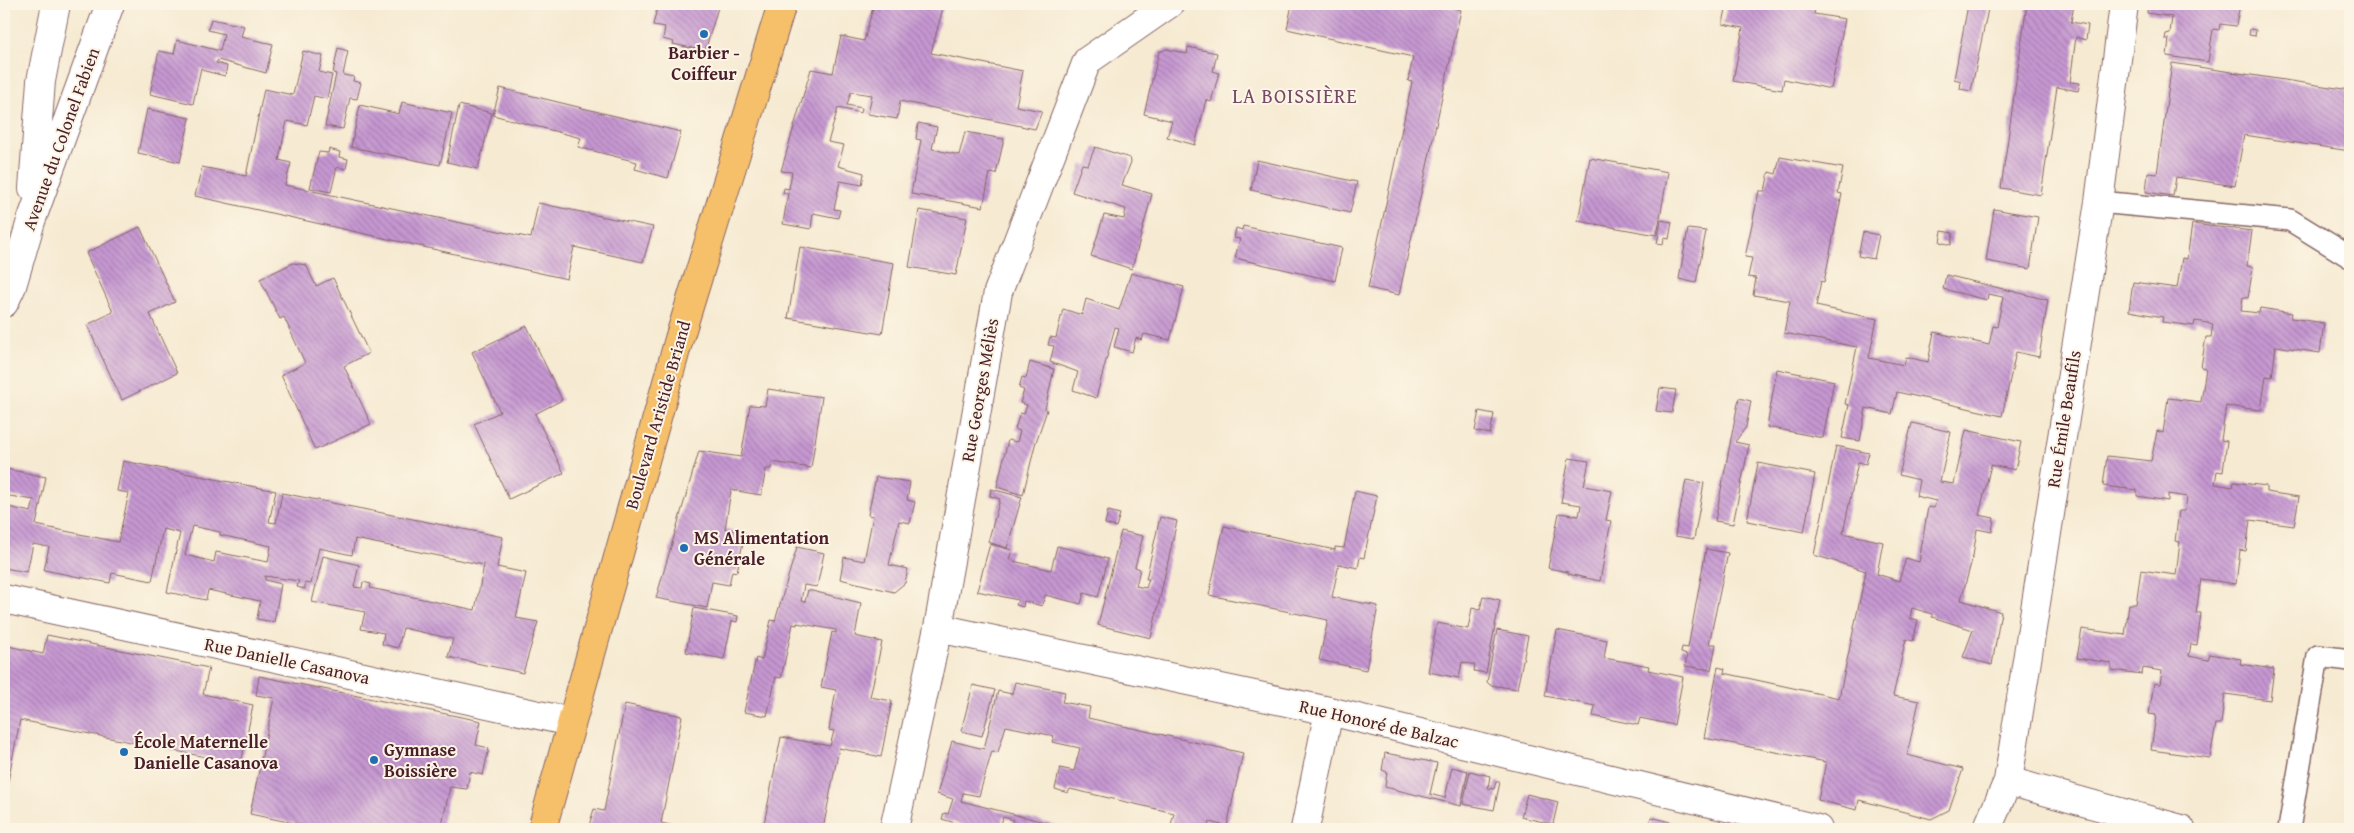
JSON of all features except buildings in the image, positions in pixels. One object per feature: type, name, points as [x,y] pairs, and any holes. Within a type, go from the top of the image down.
[{"type":"main road","name":"Boulevard Aristide Briand","points":[[542,829],[679,339],[782,4]]},
{"type":"street","points":[[31,221],[41,81],[56,4]]},
{"type":"street","name":"Avenue du Colonel Fabien","points":[[4,303],[12,286],[31,221],[110,4]]},
{"type":"street","name":"Rue Georges Méliès","points":[[894,829],[938,628],[998,292],[1086,61],[1170,4]]},
{"type":"street","name":"Rue Émile Beaufils","points":[[1987,829],[2008,781],[2099,202],[2124,4]]},
{"type":"street","name":"Rue Danielle Casanova","points":[[4,599],[571,722]]},
{"type":"street","name":"Rue Honoré de Balzac","points":[[938,628],[1329,711],[1818,829]]},
{"type":"street","points":[[1305,829],[1329,711]]},
{"type":"street","points":[[2008,781],[2181,829]]},
{"type":"lane","points":[[2099,202],[2290,220],[2350,257]]},
{"type":"lane","points":[[2289,829],[2318,656],[2350,660]]},
{"type":"place","name":"Barbier - Coiffeur","points":[[704,34]]},
{"type":"place","name":"MS Alimentation Générale","points":[[684,548]]},
{"type":"place","name":"École Maternelle Danielle Casanova","points":[[124,752]]},
{"type":"place","name":"Gymnase Boissière","points":[[374,760]]},
{"type":"district","name":"LA BOISSIÈRE","points":[[1295,96]]}]
